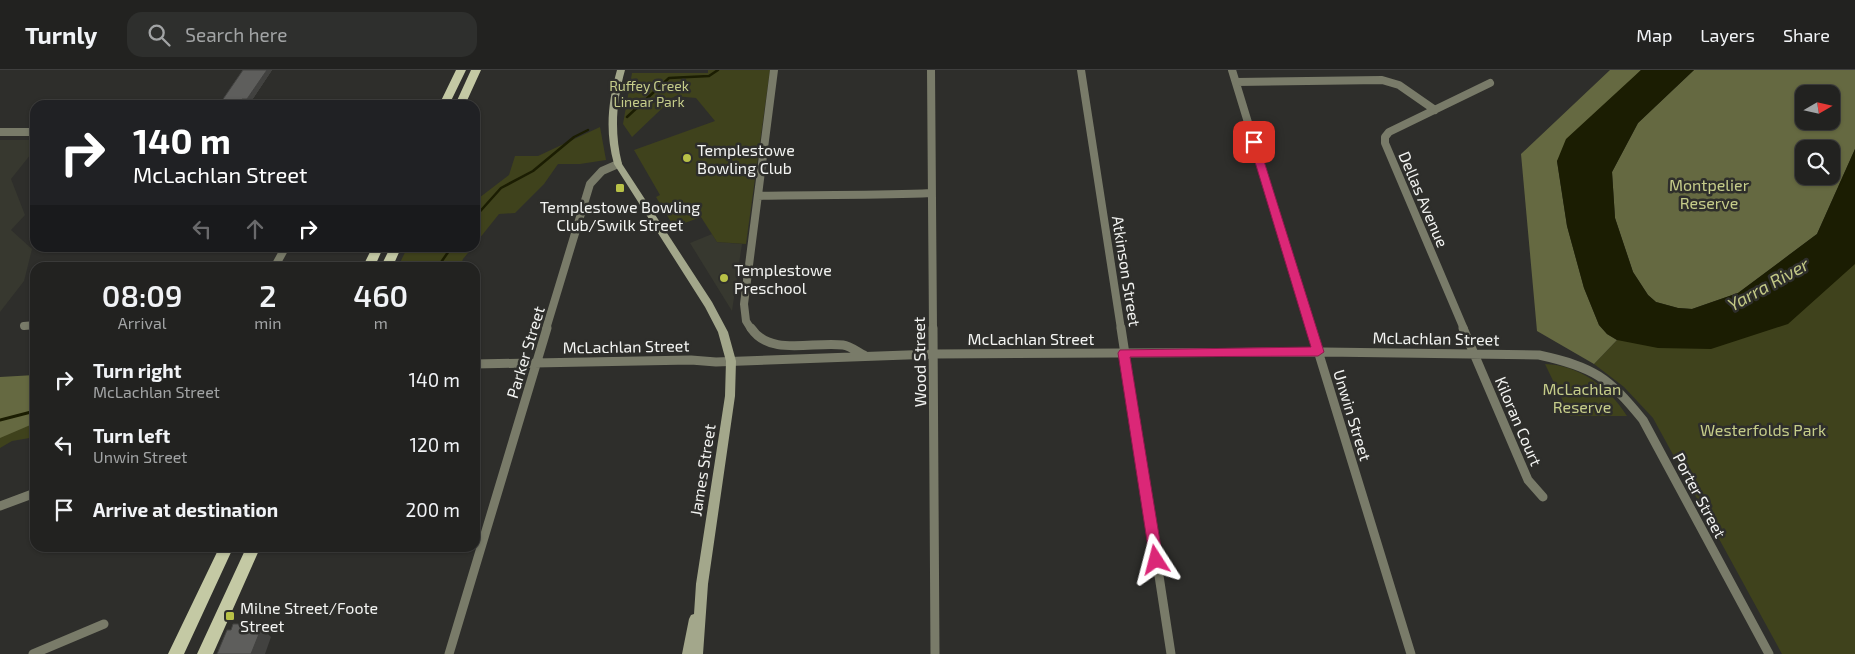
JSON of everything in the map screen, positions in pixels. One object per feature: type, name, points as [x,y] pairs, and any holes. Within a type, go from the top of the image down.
[{"type":"main road","points":[[446,100],[460,70]]},
{"type":"main road","points":[[462,100],[476,70]]},
{"type":"main road","points":[[618,164],[615,155],[612,113],[621,70]]},
{"type":"main road","name":"James Street","points":[[618,164],[709,305],[723,332],[730,361],[730,396],[702,584],[688,654]]},
{"type":"main road","points":[[176,654],[224,552]]},
{"type":"main road","points":[[204,654],[251,552]]},
{"type":"main road","name":"James Street","points":[[697,654],[702,584]]},
{"type":"street","points":[[774,70],[744,304],[745,317],[749,328],[758,338],[766,343],[804,346],[844,345],[865,355]]},
{"type":"street","name":"Wood Street","points":[[931,70],[935,654]]},
{"type":"street","name":"Atkinson Street","points":[[1081,70],[1171,654]]},
{"type":"street","name":"Unwin Street","points":[[1232,70],[1411,654]]},
{"type":"street","points":[[1236,82],[1382,80],[1399,86],[1435,110]]},
{"type":"street","name":"Dellas Avenue","points":[[1474,353],[1385,143],[1385,137],[1389,132],[1490,83]]},
{"type":"street","points":[[0,132],[30,132]]},
{"type":"street","name":"Parker Street","points":[[450,654],[590,184],[594,176],[605,168],[618,164]]},
{"type":"street","points":[[758,196],[814,194],[868,196],[932,193]]},
{"type":"street","points":[[24,326],[30,325]]},
{"type":"street","name":"McLachlan Street","points":[[480,364],[730,361],[934,354],[1318,352],[1539,355],[1557,357],[1586,368]]},
{"type":"street","name":"Kiloran Court","points":[[1474,353],[1528,480],[1543,497]]},
{"type":"street","name":"Porter Street","points":[[1586,368],[1619,391],[1643,420],[1769,654]]},
{"type":"street","points":[[0,506],[20,496],[30,494]]},
{"type":"street","points":[[33,654],[104,624]]},
{"type":"shaded area","points":[[0,140],[30,140],[30,155],[11,179],[25,215],[11,230],[30,247],[31,252],[24,281],[0,312]]},
{"type":"shaded area","name":"Templestowe Preschool","points":[[712,234],[717,242],[742,244],[732,311],[690,243]]},
{"type":"green space","points":[[708,70],[770,70],[746,244],[717,242],[701,217],[674,227],[656,197],[660,195],[634,150],[715,121],[696,98],[675,96],[632,137],[623,124],[632,73],[708,73]]},
{"type":"green space","points":[[1610,70],[1641,70],[1557,161],[1567,226],[1584,288],[1599,325],[1607,334],[1617,340],[1594,364],[1537,331],[1521,154]]},
{"type":"green space","name":"Montpelier Reserve","points":[[1694,70],[1855,70],[1855,149],[1840,183],[1840,140],[1795,140],[1795,185],[1839,185],[1817,234],[1738,293],[1692,309],[1678,308],[1656,302],[1648,295],[1633,272],[1615,218],[1612,172],[1638,123]]},
{"type":"green space","name":"Ruffey Creek Linear Park","points":[[600,127],[606,160],[580,164],[558,164],[544,184],[515,213],[499,214],[480,238],[480,197],[509,175],[515,156],[538,156]]},
{"type":"green space","points":[[405,252],[469,252],[462,262],[400,262]]},
{"type":"green space","name":"Westerfolds Park","points":[[1855,258],[1855,654],[1782,654],[1653,418],[1624,387],[1594,364],[1617,340]]},
{"type":"green space","name":"McLachlan Reserve","points":[[1545,364],[1570,368],[1581,373],[1602,387],[1620,405],[1627,416],[1570,416]]},
{"type":"green space","points":[[30,375],[30,425],[0,438],[0,377]]},
{"type":"green space","points":[[30,396],[30,438],[12,441],[0,448],[0,398]]},
{"type":"water","name":"Yarra River","points":[[1641,70],[1694,70],[1638,123],[1612,172],[1615,218],[1633,272],[1648,295],[1656,302],[1678,308],[1692,309],[1738,293],[1817,234],[1855,149],[1855,264],[1788,324],[1711,349],[1658,348],[1617,340],[1607,334],[1599,325],[1584,288],[1567,226],[1557,161],[1566,139]]},
{"type":"building","points":[[243,70],[267,70],[247,99],[222,100]]},
{"type":"building","points":[[233,624],[258,624],[256,629],[261,629],[251,654],[217,654],[227,630],[231,630]]},
{"type":"waterway","points":[[627,117],[669,78],[709,76],[718,70]]},
{"type":"waterway","points":[[480,211],[501,188],[533,171],[574,137],[588,130]]},
{"type":"waterway","points":[[441,262],[448,252]]},
{"type":"waterway","points":[[0,420],[30,412]]},
{"type":"place","name":"Templestowe Bowling Club","points":[[687,158]]},
{"type":"place","name":"Templestowe Bowling Club/Swilk Street","points":[[620,188]]},
{"type":"place","name":"Templestowe Preschool","points":[[724,278]]},
{"type":"place","name":"Milne Street/Foote Street","points":[[230,616]]},
{"type":"route","points":[[1156,560],[1124,353],[1318,352],[1254,142]]}]
